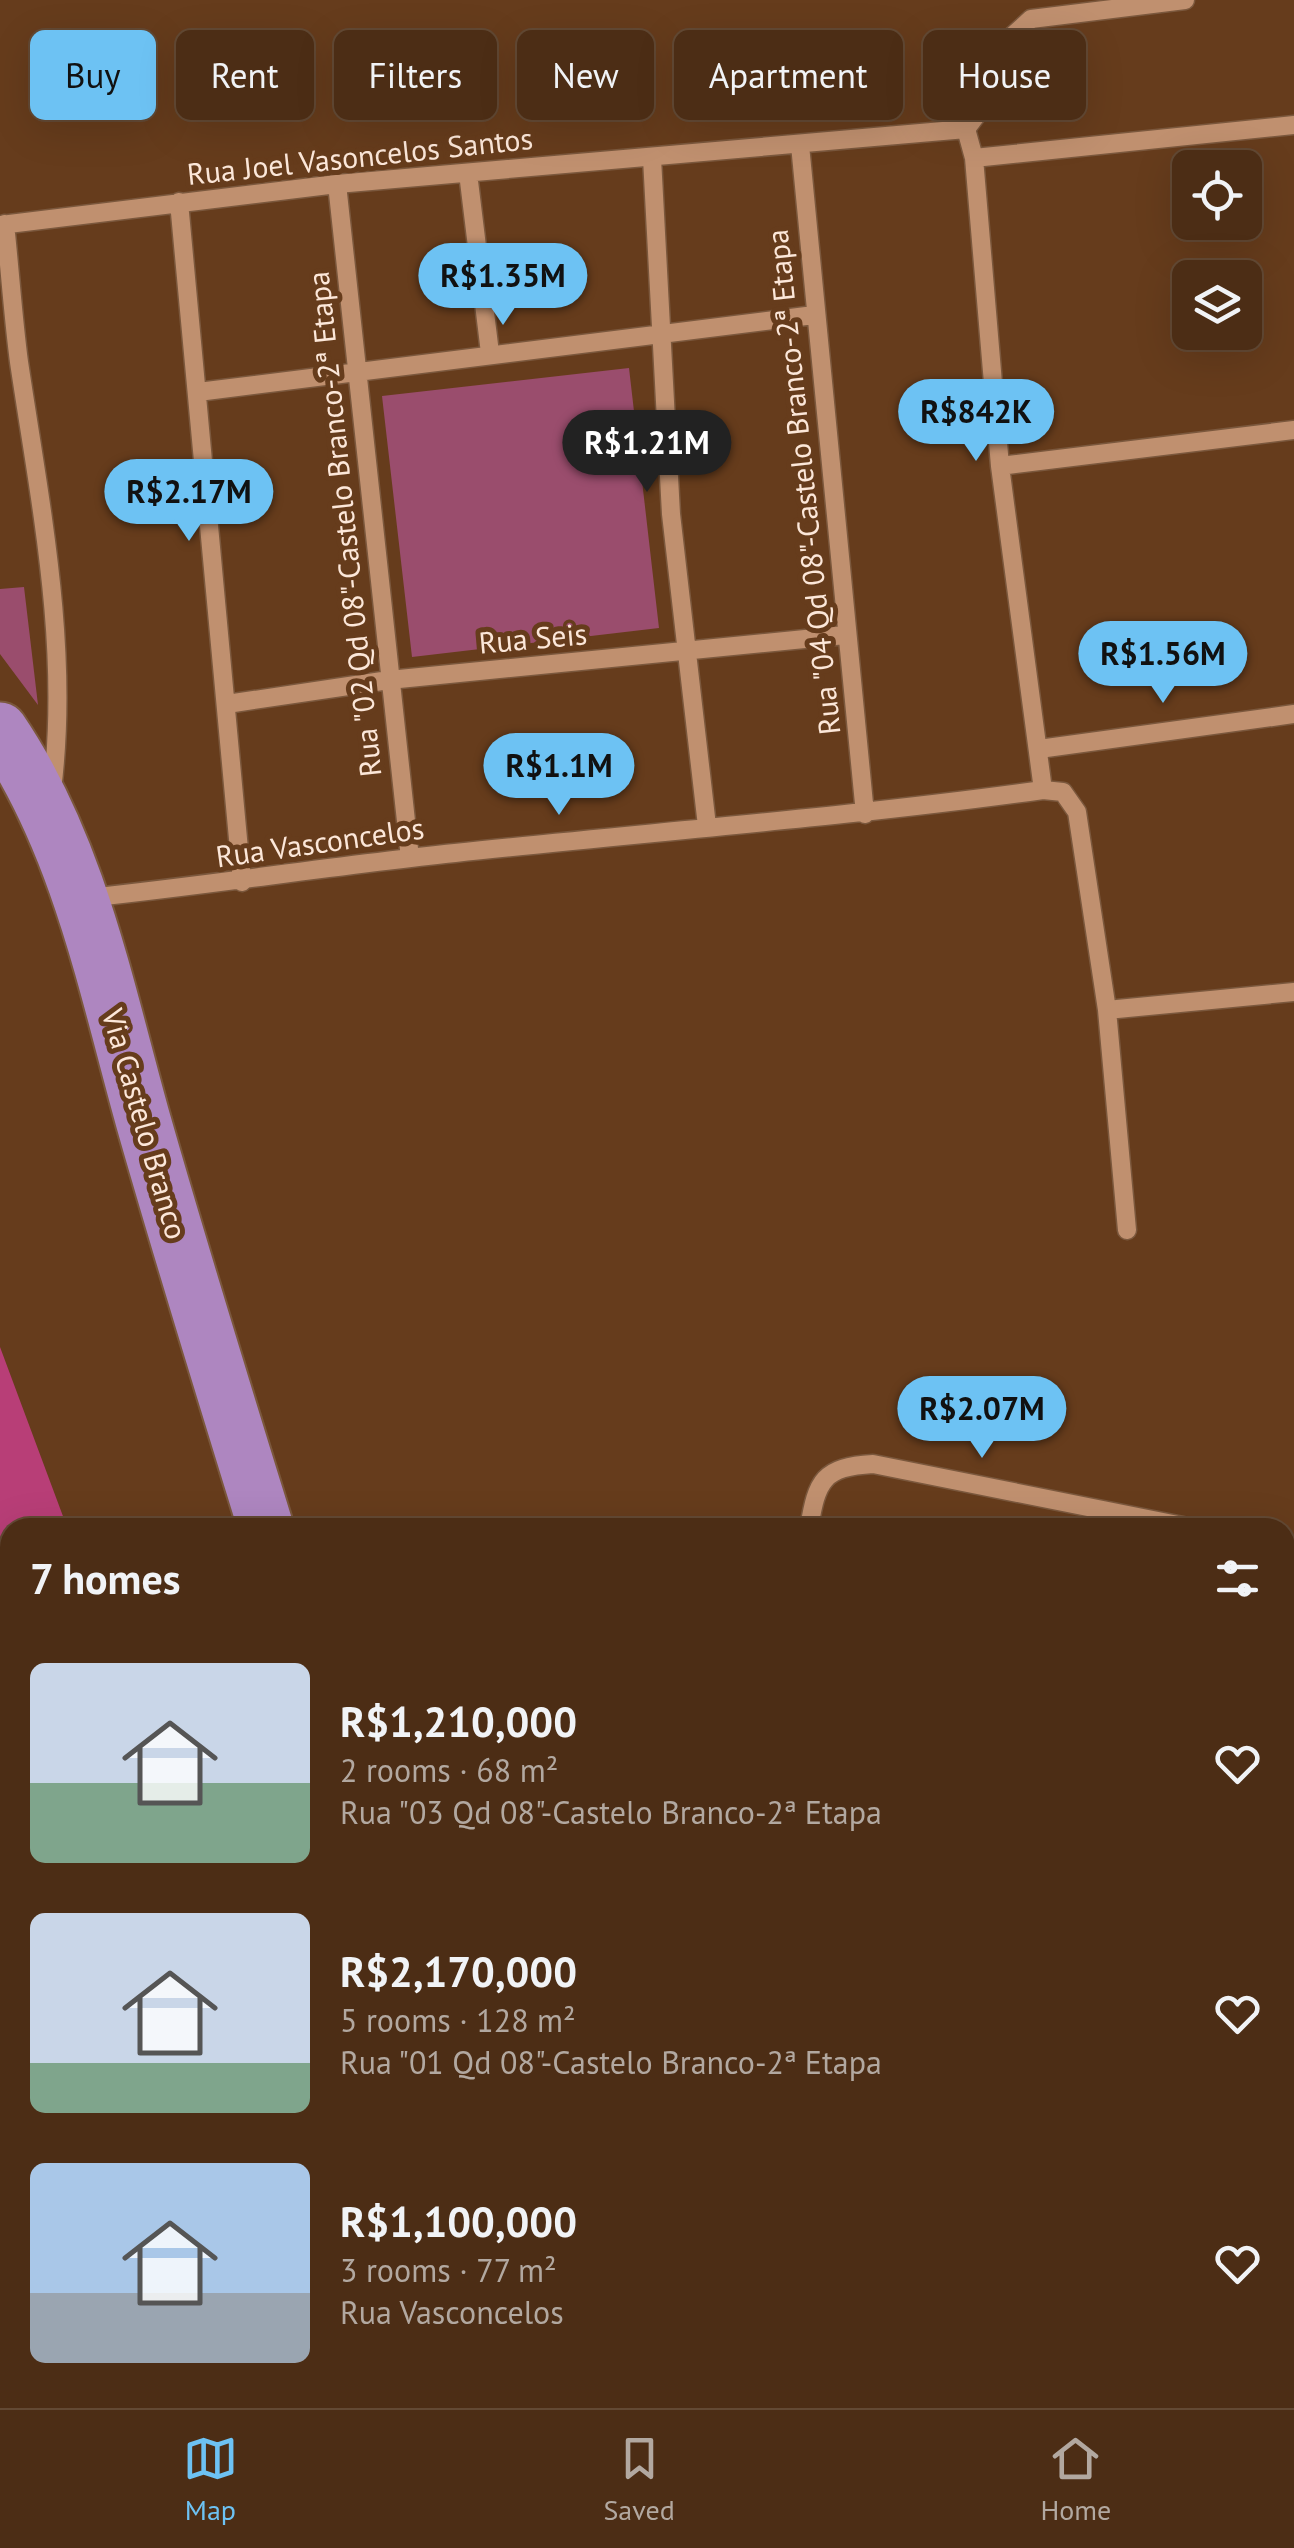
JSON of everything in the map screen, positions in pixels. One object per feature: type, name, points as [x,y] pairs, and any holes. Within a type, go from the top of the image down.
[{"type":"main road","name":"Via Castelo Branco","points":[[0,730],[49,815],[80,898],[184,1266],[263,1518]]},
{"type":"street","points":[[1127,1230],[1107,1010],[1077,812],[1070,796],[1043,790],[1000,466],[974,158],[966,129],[996,89],[1009,39],[1031,19],[1185,0]]},
{"type":"street","points":[[974,158],[1294,126]]},
{"type":"street","name":"Rua Joel Vasoncelos Santos","points":[[2,225],[337,184],[966,129]]},
{"type":"street","name":"Rua \"04 Qd 08\"-Castelo Branco-2ª Etapa","points":[[800,145],[865,814]]},
{"type":"street","points":[[652,158],[672,514],[707,826]]},
{"type":"street","points":[[468,173],[490,353]]},
{"type":"street","name":"Rua \"02 Qd 08\"-Castelo Branco-2ª Etapa","points":[[337,184],[354,371],[410,858]]},
{"type":"street","points":[[179,202],[242,882]]},
{"type":"street","points":[[2,225],[53,608],[56,733],[49,815]]},
{"type":"street","points":[[198,392],[814,315]]},
{"type":"street","points":[[1000,466],[1294,430]]},
{"type":"street","name":"Rua Seis","points":[[227,704],[389,680],[845,635]]},
{"type":"street","points":[[1038,748],[1294,714]]},
{"type":"street","name":"Rua Vasconcelos","points":[[80,898],[707,826],[865,814],[1043,790]]},
{"type":"street","points":[[1107,1010],[1294,992]]},
{"type":"street","points":[[811,1518],[823,1479],[834,1469],[873,1464],[1143,1518]]},
{"type":"shaded area","points":[[629,368],[659,628],[412,657],[382,396]]},
{"type":"shaded area","points":[[24,587],[38,705],[0,654],[0,589]]},
{"type":"shaded area","points":[[0,1347],[64,1518],[0,1518]]}]
